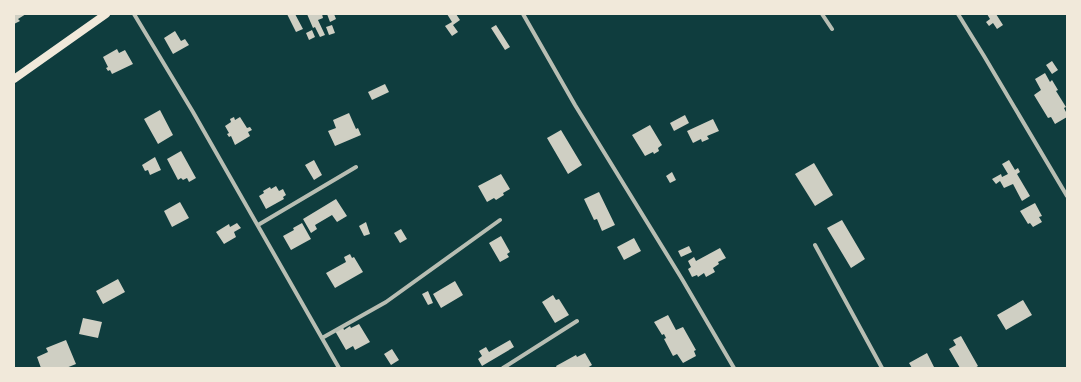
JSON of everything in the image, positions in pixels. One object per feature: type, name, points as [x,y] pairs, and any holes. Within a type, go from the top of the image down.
[{"type":"main road","points":[[14,78],[106,14]]},
{"type":"street","points":[[134,14],[190,106],[339,368]]},
{"type":"street","points":[[523,14],[575,105],[682,279],[734,368]]},
{"type":"street","points":[[822,14],[832,29]]},
{"type":"street","points":[[958,14],[1067,196]]},
{"type":"street","points":[[258,225],[356,167]]},
{"type":"street","points":[[322,338],[386,302],[500,220]]},
{"type":"street","points":[[815,245],[882,368]]},
{"type":"street","points":[[503,368],[578,321]]},
{"type":"building","points":[[14,14],[26,14],[18,19],[20,21],[14,24]]},
{"type":"building","points":[[287,14],[295,14],[303,29],[296,32]]},
{"type":"building","points":[[307,14],[322,14],[323,18],[318,20],[325,35],[320,37],[315,27],[313,28]]},
{"type":"building","points":[[327,14],[334,14],[336,19],[330,22]]},
{"type":"building","points":[[447,14],[456,14],[460,20],[453,25],[458,32],[452,36],[445,26],[452,22]]},
{"type":"building","points":[[987,14],[996,14],[1003,25],[997,29],[993,23],[989,26],[986,22],[990,19]]},
{"type":"building","points":[[332,25],[335,33],[329,35],[326,27]]},
{"type":"building","points":[[496,25],[510,47],[505,50],[491,28]]},
{"type":"building","points":[[312,30],[315,37],[309,40],[306,33]]},
{"type":"building","points":[[175,31],[181,41],[185,39],[189,45],[173,54],[164,38]]},
{"type":"building","points":[[117,49],[119,53],[125,50],[133,64],[112,74],[110,70],[108,71],[106,68],[108,67],[103,57]]},
{"type":"building","points":[[1052,61],[1058,70],[1052,74],[1046,65]]},
{"type":"building","points":[[1045,73],[1050,82],[1052,80],[1058,90],[1056,91],[1066,107],[1064,108],[1067,117],[1055,124],[1051,117],[1048,118],[1034,95],[1041,90],[1035,79]]},
{"type":"building","points":[[385,84],[389,92],[372,100],[368,92]]},
{"type":"building","points":[[160,110],[173,135],[158,144],[144,119]]},
{"type":"building","points":[[349,113],[356,129],[358,128],[361,135],[335,146],[328,131],[336,128],[333,120]]},
{"type":"building","points":[[685,115],[689,123],[674,131],[670,123]]},
{"type":"building","points":[[234,117],[235,120],[240,117],[247,128],[250,127],[252,130],[248,132],[250,136],[235,145],[231,136],[229,137],[227,134],[229,133],[225,126],[231,122],[230,119]]},
{"type":"building","points":[[713,119],[719,131],[707,136],[709,139],[702,142],[701,139],[693,143],[687,131]]},
{"type":"building","points":[[650,125],[662,145],[658,148],[659,151],[645,156],[632,135]]},
{"type":"building","points":[[561,130],[582,165],[568,174],[547,138]]},
{"type":"building","points":[[181,151],[196,178],[189,182],[187,178],[183,180],[181,178],[178,180],[167,159]]},
{"type":"building","points":[[155,157],[161,170],[150,175],[148,170],[145,171],[142,165]]},
{"type":"building","points":[[314,160],[322,175],[314,180],[305,165]]},
{"type":"building","points":[[1009,160],[1015,170],[1018,168],[1020,172],[1017,174],[1030,196],[1022,201],[1013,184],[1004,188],[1000,181],[996,184],[992,179],[1001,174],[1002,177],[1008,174],[1002,164]]},
{"type":"building","points":[[814,163],[833,195],[815,206],[795,174]]},
{"type":"building","points":[[672,172],[676,180],[670,183],[666,176]]},
{"type":"building","points":[[501,174],[510,189],[496,200],[494,198],[487,202],[478,186]]},
{"type":"building","points":[[276,186],[279,191],[283,189],[286,195],[283,197],[284,199],[266,209],[259,196],[264,193],[263,191],[270,187],[271,189]]},
{"type":"building","points":[[599,192],[615,225],[602,231],[597,219],[594,220],[584,199]]},
{"type":"building","points":[[336,199],[347,216],[337,222],[332,215],[315,225],[317,229],[311,233],[303,219]]},
{"type":"building","points":[[180,202],[189,218],[172,227],[164,211]]},
{"type":"building","points":[[1035,203],[1042,216],[1039,217],[1042,222],[1033,227],[1030,223],[1028,224],[1020,211]]},
{"type":"building","points":[[842,220],[865,259],[851,268],[827,228]]},
{"type":"building","points":[[366,222],[370,234],[364,236],[359,226]]},
{"type":"building","points":[[237,223],[241,228],[234,232],[236,237],[224,244],[216,232],[229,224],[230,227]]},
{"type":"building","points":[[302,223],[311,239],[291,250],[283,236],[294,230],[293,228]]},
{"type":"building","points":[[401,229],[407,239],[400,243],[394,233]]},
{"type":"building","points":[[501,236],[510,252],[507,254],[509,257],[500,262],[489,243]]},
{"type":"building","points":[[634,238],[641,251],[624,260],[617,247]]},
{"type":"building","points":[[689,246],[692,252],[681,257],[678,251]]},
{"type":"building","points":[[720,248],[726,258],[718,262],[719,264],[713,268],[715,272],[706,277],[704,273],[698,277],[697,275],[692,277],[688,269],[691,267],[688,261],[694,257],[696,261]]},
{"type":"building","points":[[350,254],[352,258],[354,257],[363,272],[335,288],[326,273],[346,262],[344,257]]},
{"type":"building","points":[[118,279],[125,292],[103,304],[96,291]]},
{"type":"building","points":[[455,281],[463,295],[441,308],[433,294]]},
{"type":"building","points":[[428,291],[433,303],[428,305],[422,294]]},
{"type":"building","points":[[553,295],[556,300],[559,299],[569,315],[555,323],[542,302]]},
{"type":"building","points":[[1023,300],[1032,315],[1006,330],[997,315]]},
{"type":"building","points":[[668,315],[676,330],[683,327],[696,350],[694,351],[696,356],[683,363],[677,354],[673,356],[664,339],[666,338],[664,334],[662,335],[654,322]]},
{"type":"building","points":[[83,318],[102,322],[98,338],[79,334]]},
{"type":"building","points":[[359,324],[370,342],[355,350],[353,346],[346,350],[335,331],[343,327],[344,330],[350,326],[351,328]]},
{"type":"building","points":[[961,336],[978,366],[975,368],[960,368],[949,349],[956,345],[953,340]]},
{"type":"building","points":[[66,340],[76,364],[66,368],[41,368],[37,357],[48,352],[46,348]]},
{"type":"building","points":[[510,340],[514,347],[482,366],[478,359],[482,356],[479,351],[486,347],[489,352]]},
{"type":"building","points":[[392,349],[399,360],[391,365],[384,354]]},
{"type":"building","points":[[585,353],[592,365],[587,368],[557,368],[556,366],[576,355],[577,357]]},
{"type":"building","points":[[927,353],[934,367],[912,368],[909,363]]}]
